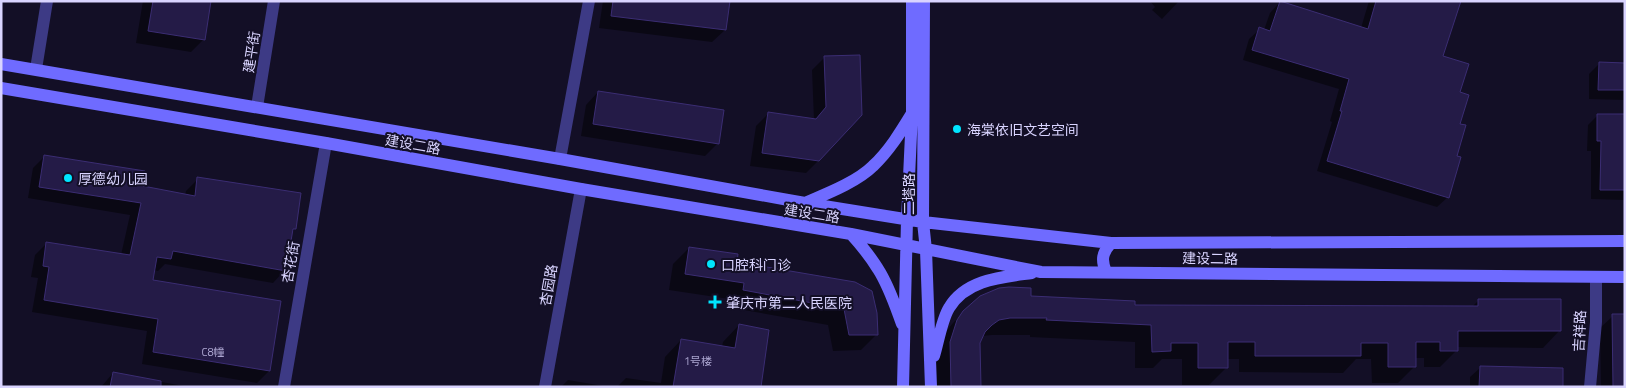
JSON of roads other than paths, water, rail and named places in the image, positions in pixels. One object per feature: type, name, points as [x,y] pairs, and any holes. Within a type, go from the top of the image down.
[{"type":"main road","name":"二塔路","points":[[907,246],[912,113],[912,1]]},
{"type":"main road","name":"二塔路","points":[[924,1],[923,222],[926,250],[931,387]]},
{"type":"main road","name":"建设二路","points":[[1,64],[907,220],[1111,243],[1625,241]]},
{"type":"main road","name":"建设二路","points":[[1,88],[851,234],[1041,272],[1625,277]]},
{"type":"main road","points":[[804,203],[842,186],[872,167],[894,142],[912,113]]},
{"type":"main road","points":[[851,234],[879,270],[889,288],[904,329]]},
{"type":"main road","points":[[1106,272],[1103,264],[1104,252],[1111,243]]},
{"type":"main road","points":[[904,387],[907,246]]},
{"type":"main road","points":[[931,366],[948,308],[961,293],[995,278],[1041,272]]},
{"type":"street","points":[[36,69],[47,1]]},
{"type":"street","name":"建平街","points":[[257,107],[274,1]]},
{"type":"street","points":[[560,159],[589,1]]},
{"type":"street","name":"杏花街","points":[[284,387],[326,143]]},
{"type":"street","name":"杏园路","points":[[545,387],[581,189]]},
{"type":"street","name":"吉祥路","points":[[1590,387],[1596,322],[1596,278]]},
{"type":"place","name":"海棠依旧文艺空间","points":[[957,129]]},
{"type":"place","name":"厚德幼儿园","points":[[68,178]]},
{"type":"place","name":"口腔科门诊","points":[[711,264]]},
{"type":"place","name":"肇庆市第二人民医院","points":[[715,302]]}]
